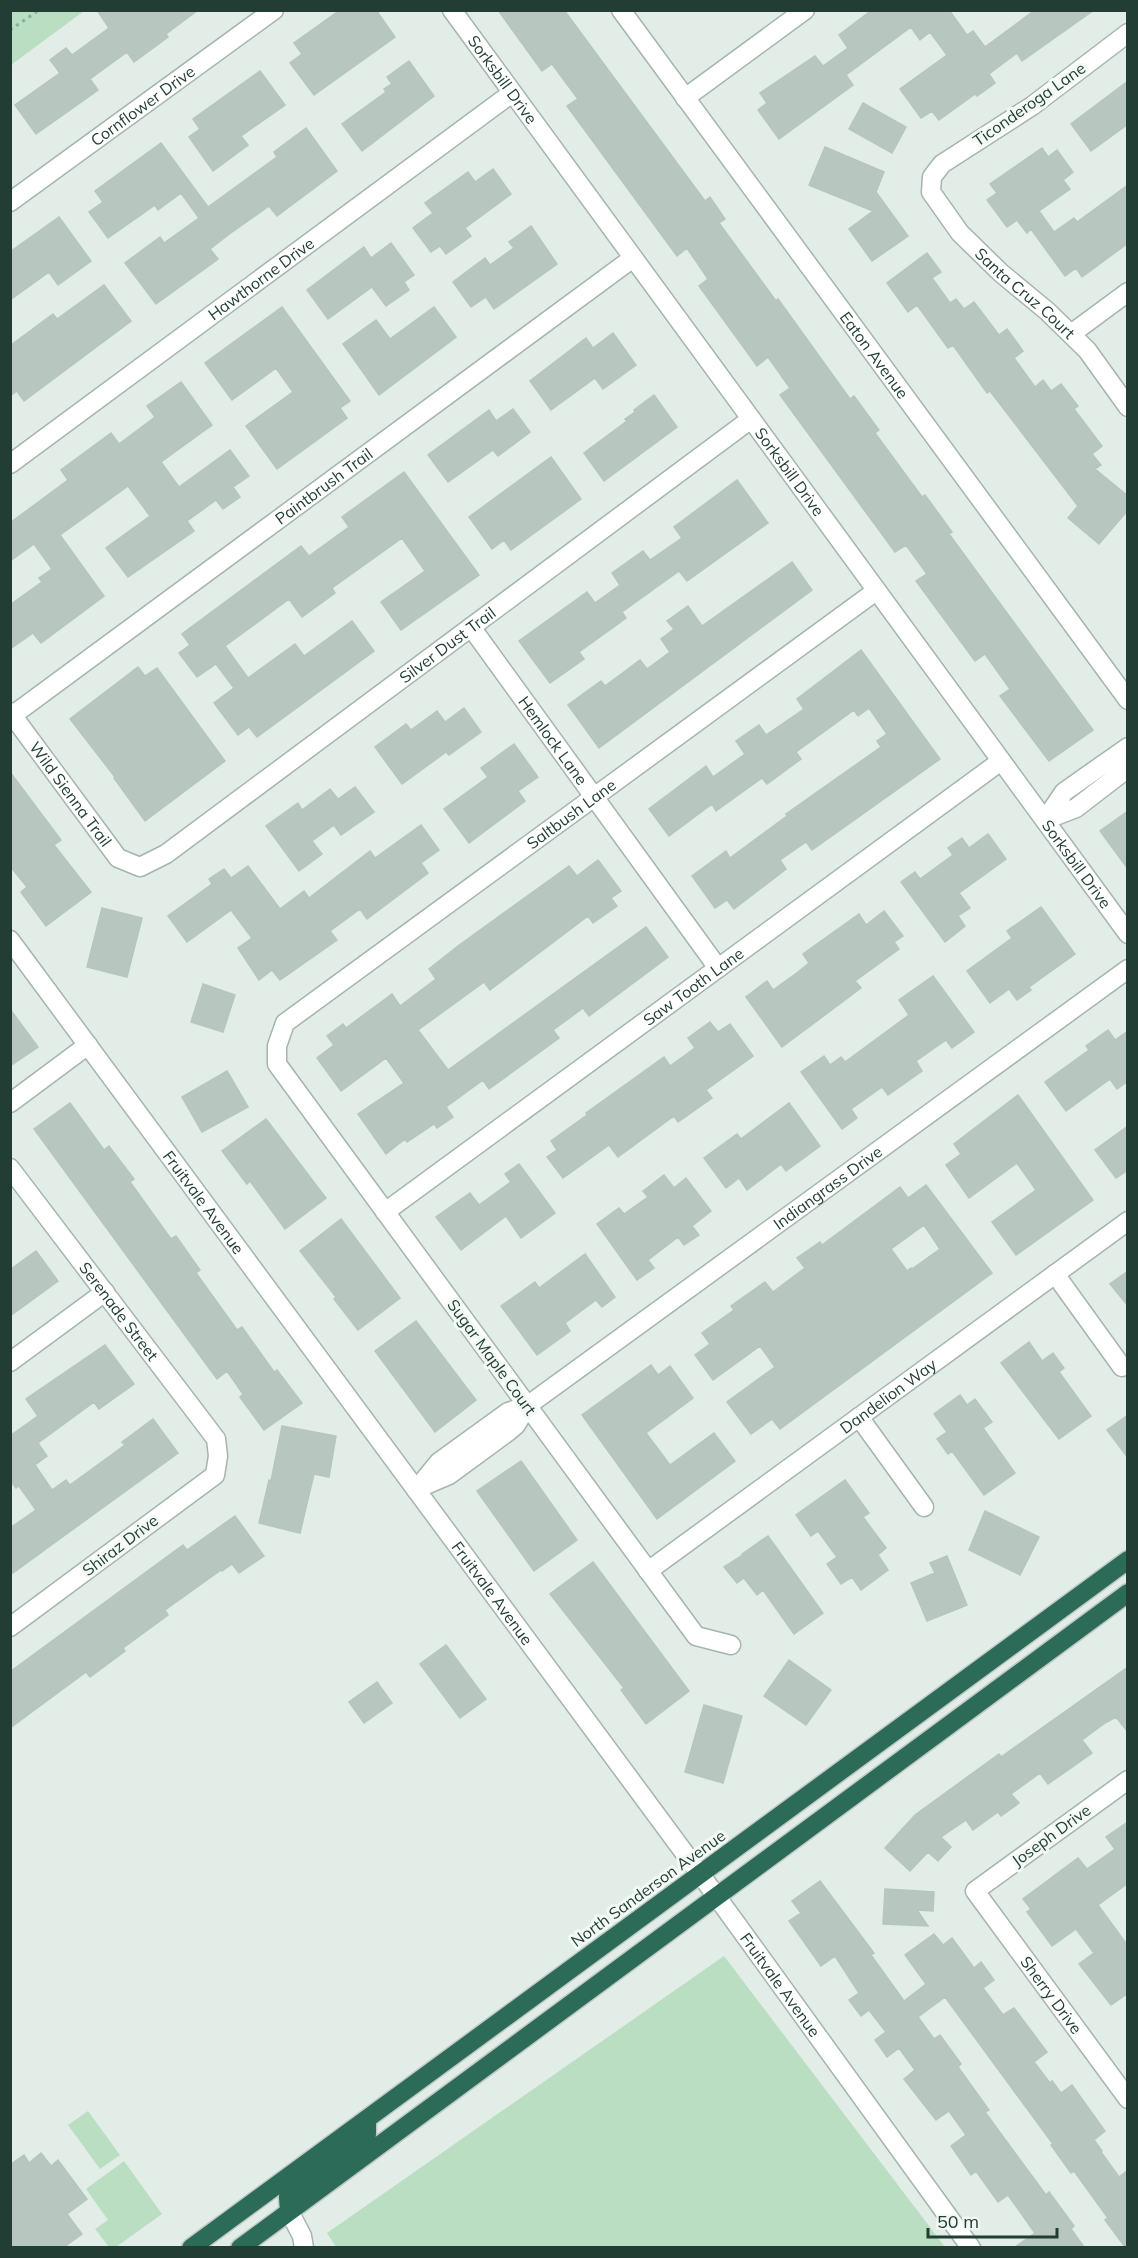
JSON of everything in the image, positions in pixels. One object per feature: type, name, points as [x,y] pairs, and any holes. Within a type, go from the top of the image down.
[{"type":"highway","name":"North Sanderson Avenue","points":[[191,2247],[1128,1560]]},
{"type":"highway","points":[[240,2247],[1128,1593]]},
{"type":"highway","points":[[289,2211],[290,2193],[367,2134],[367,2118]]},
{"type":"street","name":"Cornflower Drive","points":[[10,202],[274,10]]},
{"type":"street","name":"Sorksbill Drive","points":[[452,10],[1128,934]]},
{"type":"street","name":"Eaton Avenue","points":[[621,10],[1128,700]]},
{"type":"street","points":[[685,98],[805,10]]},
{"type":"street","name":"Ticonderoga Lane","points":[[932,177],[942,164],[1032,106],[1128,33]]},
{"type":"street","name":"Hawthorne Drive","points":[[10,464],[512,93]]},
{"type":"street","name":"Santa Cruz Court","points":[[932,177],[931,192],[960,232],[1001,273],[1047,311],[1087,350],[1128,407]]},
{"type":"street","name":"Paintbrush Trail","points":[[12,713],[633,258]]},
{"type":"street","points":[[1071,334],[1128,292]]},
{"type":"street","name":"Silver Dust Trail","points":[[140,867],[166,854],[751,419]]},
{"type":"street","name":"Saltbush Lane","points":[[277,1046],[285,1023],[876,591]]},
{"type":"street","name":"Hemlock Lane","points":[[471,627],[718,968]]},
{"type":"street","name":"Wild Sienna Trail","points":[[12,713],[118,858],[140,867]]},
{"type":"street","points":[[1045,820],[1064,792],[1128,747]]},
{"type":"street","name":"Saw Tooth Lane","points":[[385,1212],[1001,761]]},
{"type":"street","points":[[1045,820],[1076,808],[1128,768]]},
{"type":"street","name":"Fruitvale Avenue","points":[[10,940],[717,1897],[971,2247]]},
{"type":"street","name":"Indiangrass Drive","points":[[416,1490],[439,1462],[508,1412],[527,1406],[1128,969]]},
{"type":"street","points":[[10,1103],[88,1045]]},
{"type":"street","name":"Sugar Maple Court","points":[[277,1046],[277,1064],[696,1636],[731,1645]]},
{"type":"street","name":"Serenade Street","points":[[10,1168],[216,1439],[218,1456]]},
{"type":"street","name":"Dandelion Way","points":[[648,1571],[1128,1221]]},
{"type":"street","points":[[1054,1274],[1122,1367]]},
{"type":"street","points":[[10,1362],[105,1292]]},
{"type":"street","points":[[859,1417],[924,1508]]},
{"type":"street","name":"Shiraz Drive","points":[[10,1627],[214,1475],[218,1456]]},
{"type":"street","name":"Joseph Drive","points":[[975,1891],[1128,1780]]},
{"type":"street","name":"Sherry Drive","points":[[975,1891],[1128,2098]]},
{"type":"street","points":[[289,2211],[302,2236],[304,2247]]},
{"type":"path","points":[[10,30],[39,10]]},
{"type":"green space","points":[[11,10],[84,10],[84,11],[11,65]]},
{"type":"green space","points":[[724,1956],[945,2247],[336,2247],[327,2233]]},
{"type":"green space","points":[[88,2111],[120,2155],[100,2169],[68,2125]]},
{"type":"green space","points":[[124,2161],[162,2214],[116,2247],[109,2247],[95,2229],[108,2220],[86,2189]]},
{"type":"building","points":[[97,10],[198,10],[166,34],[168,37],[134,62],[127,52],[90,79],[98,90],[36,134],[15,105],[60,73],[50,60],[66,48],[72,55],[109,28]]},
{"type":"building","points":[[340,10],[376,10],[395,37],[314,95],[290,63],[302,54],[294,43]]},
{"type":"building","points":[[498,10],[564,10],[705,201],[710,197],[725,219],[719,223],[776,301],[778,299],[850,399],[854,396],[879,430],[875,433],[922,497],[925,495],[952,532],[949,534],[1093,730],[1049,761],[1000,696],[1010,689],[985,654],[975,661],[916,581],[927,574],[906,545],[895,552],[780,395],[790,388],[768,357],[757,366],[699,286],[708,279],[687,248],[677,256],[567,106],[578,99],[552,64],[542,71]]},
{"type":"building","points":[[872,10],[949,10],[967,35],[973,31],[985,47],[1035,10],[1094,10],[1022,61],[1017,53],[989,74],[995,83],[977,96],[975,94],[939,120],[932,111],[921,118],[900,89],[947,55],[930,32],[920,40],[911,27],[846,75],[853,85],[779,139],[758,110],[767,103],[760,93],[815,56],[823,66],[848,48],[839,35]]},
{"type":"building","points":[[409,61],[434,96],[362,151],[342,124],[386,92],[384,89],[392,84],[387,77]]},
{"type":"building","points":[[260,71],[285,105],[241,136],[248,145],[213,171],[189,137],[200,129],[193,119]]},
{"type":"building","points":[[1128,81],[1128,124],[1091,151],[1071,124]]},
{"type":"building","points":[[863,103],[906,127],[892,153],[849,129]]},
{"type":"building","points":[[306,128],[337,171],[277,216],[269,206],[228,235],[210,249],[218,259],[156,304],[125,263],[160,237],[164,243],[199,218],[181,193],[158,210],[155,205],[108,238],[89,212],[103,202],[95,191],[161,143],[208,207],[277,157],[274,152]]},
{"type":"building","points":[[825,147],[884,172],[876,192],[908,236],[872,261],[849,229],[873,211],[809,185]]},
{"type":"building","points":[[1042,148],[1048,157],[1057,150],[1073,172],[1063,180],[1070,189],[1039,211],[1054,232],[1074,218],[1077,222],[1128,185],[1128,243],[1082,277],[1076,268],[1065,276],[1031,229],[1027,233],[1017,220],[1007,227],[987,200],[997,193],[990,184]]},
{"type":"building","points":[[493,169],[511,194],[465,228],[471,236],[446,254],[440,246],[431,252],[413,228],[433,213],[425,203],[468,172],[475,182]]},
{"type":"building","points":[[59,217],[91,261],[58,285],[49,272],[10,300],[10,252]]},
{"type":"building","points":[[531,226],[557,264],[494,309],[486,297],[471,307],[453,282],[485,258],[490,265],[514,248],[509,242]]},
{"type":"building","points":[[391,243],[414,275],[404,282],[409,290],[386,306],[372,287],[328,319],[307,290],[364,247],[371,258]]},
{"type":"building","points":[[927,253],[941,272],[932,278],[950,303],[956,299],[964,309],[974,302],[999,335],[1007,329],[1023,351],[1014,358],[1035,387],[1043,380],[1051,391],[1061,384],[1078,406],[1074,409],[1102,446],[1092,454],[1101,465],[1095,469],[1128,496],[1128,510],[1099,544],[1068,518],[1078,506],[990,391],[987,393],[953,345],[948,348],[917,305],[908,312],[887,283]]},
{"type":"building","points":[[104,285],[131,321],[24,401],[17,391],[10,396],[10,346],[53,314],[57,319]]},
{"type":"building","points":[[282,307],[350,401],[340,408],[347,418],[277,469],[246,426],[293,392],[276,368],[232,400],[205,363]]},
{"type":"building","points":[[434,307],[456,337],[379,395],[343,344],[376,320],[390,339]]},
{"type":"building","points":[[613,333],[636,365],[603,389],[595,378],[551,410],[530,381],[586,338],[593,348]]},
{"type":"building","points":[[181,382],[212,425],[161,462],[179,487],[230,450],[249,476],[233,487],[240,497],[223,509],[216,500],[187,521],[194,531],[128,577],[106,548],[150,516],[128,486],[60,535],[104,596],[41,643],[33,633],[10,649],[10,605],[42,582],[39,578],[52,569],[34,544],[10,561],[10,523],[68,480],[61,470],[111,433],[119,444],[155,417],[147,406]]},
{"type":"building","points":[[654,395],[677,427],[604,481],[584,453],[627,421],[625,419],[635,412],[634,410]]},
{"type":"building","points":[[513,409],[530,432],[498,456],[493,450],[448,482],[428,455],[489,410],[496,421]]},
{"type":"building","points":[[551,457],[581,499],[511,550],[504,540],[492,549],[469,517]]},
{"type":"building","points":[[404,472],[479,575],[401,630],[381,602],[425,571],[402,538],[332,588],[335,593],[302,617],[289,599],[225,646],[248,678],[295,644],[304,656],[352,621],[374,651],[257,737],[249,727],[238,735],[214,703],[234,688],[216,664],[197,677],[179,653],[190,645],[182,634],[301,546],[309,556],[349,527],[342,517]]},
{"type":"building","points":[[737,480],[768,523],[687,581],[679,571],[622,612],[626,618],[579,652],[584,659],[550,683],[519,641],[587,592],[595,603],[620,585],[612,573],[643,551],[650,560],[682,538],[674,527]]},
{"type":"building","points":[[792,562],[812,590],[599,748],[568,705],[601,681],[605,686],[640,660],[647,669],[670,652],[661,639],[674,629],[667,621],[688,606],[702,626]]},
{"type":"building","points":[[861,650],[940,759],[812,850],[806,842],[780,860],[786,869],[734,909],[727,900],[715,908],[692,876],[726,851],[730,858],[787,816],[786,814],[881,747],[877,741],[887,734],[869,708],[858,716],[854,710],[796,752],[801,759],[767,784],[762,778],[716,811],[712,804],[669,836],[649,809],[706,766],[713,777],[745,754],[736,741],[759,725],[766,735],[804,709],[797,699]]},
{"type":"building","points":[[138,667],[145,676],[157,668],[225,761],[145,821],[115,777],[70,719]]},
{"type":"building","points":[[464,708],[481,732],[449,755],[446,752],[402,784],[375,747],[406,724],[411,730],[437,711],[445,722]]},
{"type":"building","points":[[514,744],[538,777],[518,791],[525,801],[469,843],[444,809],[488,777],[481,768]]},
{"type":"building","points":[[10,772],[61,840],[54,845],[91,892],[46,926],[21,892],[27,887],[10,866]]},
{"type":"building","points":[[355,787],[374,812],[341,835],[334,825],[312,841],[322,854],[299,871],[266,826],[298,803],[302,810],[330,789],[338,799]]},
{"type":"building","points":[[1128,811],[1128,869],[1100,831]]},
{"type":"building","points":[[421,825],[439,850],[421,863],[428,873],[367,919],[360,909],[330,931],[337,940],[280,980],[272,970],[259,980],[238,948],[252,938],[231,910],[187,942],[168,916],[212,884],[209,879],[224,869],[231,878],[248,866],[280,909],[304,891],[309,898],[370,851],[375,858]]},
{"type":"building","points":[[988,834],[1006,859],[959,893],[970,908],[958,916],[965,926],[945,942],[901,882],[915,872],[920,879],[953,855],[948,848],[962,838],[969,848]]},
{"type":"building","points":[[598,860],[621,891],[611,898],[617,906],[593,923],[588,916],[490,990],[484,982],[418,1030],[448,1070],[646,927],[668,957],[589,1016],[583,1008],[553,1030],[559,1038],[489,1089],[483,1080],[446,1107],[453,1117],[437,1128],[434,1124],[407,1142],[405,1139],[386,1154],[358,1114],[404,1083],[386,1058],[341,1091],[317,1058],[334,1045],[327,1036],[343,1024],[346,1028],[392,994],[400,1006],[436,979],[429,969],[458,946],[569,866],[577,876]]},
{"type":"building","points":[[1041,907],[1075,954],[1029,987],[1031,990],[1017,1000],[1009,989],[990,1003],[967,971],[1012,938],[1007,931]]},
{"type":"building","points":[[102,908],[142,918],[127,977],[87,967]]},
{"type":"building","points":[[884,911],[903,936],[894,942],[899,949],[855,981],[861,988],[782,1047],[746,997],[767,981],[773,990],[798,972],[809,963],[803,954],[859,914],[866,925]]},
{"type":"building","points":[[933,976],[974,1032],[952,1048],[946,1040],[916,1061],[922,1071],[888,1095],[882,1087],[851,1109],[857,1118],[842,1129],[801,1072],[824,1056],[830,1065],[841,1057],[845,1062],[909,1015],[899,1000]]},
{"type":"building","points":[[203,984],[235,995],[223,1032],[191,1022]]},
{"type":"building","points":[[10,1009],[38,1047],[10,1066]]},
{"type":"building","points":[[710,1022],[718,1032],[730,1024],[753,1056],[706,1090],[712,1098],[678,1122],[674,1116],[618,1157],[609,1145],[563,1178],[547,1157],[557,1150],[551,1141],[664,1057],[670,1066],[695,1048],[688,1038]]},
{"type":"building","points":[[1108,1030],[1115,1040],[1128,1031],[1128,1081],[1117,1089],[1110,1079],[1066,1111],[1045,1082],[1089,1050],[1086,1046]]},
{"type":"building","points":[[227,1071],[248,1107],[202,1132],[182,1097]]},
{"type":"building","points":[[1018,1095],[1093,1200],[1016,1255],[992,1222],[1036,1190],[1017,1163],[969,1198],[946,1165],[961,1154],[954,1144]]},
{"type":"building","points":[[70,1103],[104,1150],[109,1146],[134,1179],[130,1182],[171,1239],[176,1236],[200,1270],[196,1273],[237,1330],[242,1327],[274,1372],[277,1370],[302,1403],[264,1430],[240,1397],[243,1394],[227,1371],[217,1379],[34,1129]]},
{"type":"building","points":[[789,1103],[820,1146],[786,1171],[781,1164],[747,1190],[739,1178],[726,1188],[704,1158],[737,1134],[741,1139]]},
{"type":"building","points":[[266,1119],[326,1198],[285,1229],[250,1181],[247,1184],[222,1151]]},
{"type":"building","points":[[1128,1126],[1128,1170],[1116,1178],[1095,1150]]},
{"type":"building","points":[[519,1164],[555,1213],[521,1238],[506,1216],[461,1250],[436,1217],[470,1193],[479,1205],[511,1182],[505,1174]]},
{"type":"building","points":[[664,1175],[674,1188],[686,1178],[711,1211],[692,1226],[699,1235],[684,1245],[678,1237],[648,1260],[654,1268],[637,1280],[597,1224],[619,1208],[624,1214],[648,1197],[643,1191]]},
{"type":"building","points":[[926,1185],[992,1273],[780,1429],[772,1419],[751,1434],[727,1402],[775,1367],[760,1346],[713,1380],[695,1355],[710,1344],[702,1333],[734,1310],[731,1306],[765,1282],[773,1292],[805,1268],[797,1258],[820,1242],[822,1245],[900,1187],[908,1198]],"holes":[[[924,1225],[940,1249],[907,1271],[891,1249]]]},
{"type":"building","points":[[341,1219],[400,1298],[358,1330],[300,1251]]},
{"type":"building","points":[[36,1251],[58,1281],[10,1316],[10,1270]]},
{"type":"building","points":[[585,1254],[615,1297],[602,1307],[596,1300],[565,1323],[570,1331],[537,1355],[501,1306],[535,1282],[539,1288]]},
{"type":"building","points":[[1128,1271],[1128,1306],[1110,1284]]},
{"type":"building","points":[[416,1321],[476,1400],[435,1432],[375,1351]]},
{"type":"building","points":[[1029,1342],[1042,1361],[1053,1353],[1064,1368],[1059,1372],[1091,1416],[1059,1439],[1001,1363]]},
{"type":"building","points":[[105,1345],[134,1384],[99,1409],[94,1402],[38,1443],[47,1456],[35,1465],[52,1490],[66,1480],[70,1485],[125,1445],[122,1442],[153,1419],[178,1453],[10,1575],[10,1528],[36,1510],[19,1486],[16,1488],[10,1480],[10,1436],[38,1416],[26,1399]]},
{"type":"building","points":[[651,1365],[658,1375],[670,1366],[693,1398],[646,1433],[670,1465],[714,1433],[735,1461],[657,1519],[582,1415]]},
{"type":"building","points":[[960,1395],[967,1405],[975,1399],[992,1422],[983,1428],[1015,1473],[984,1495],[952,1451],[948,1454],[937,1439],[947,1432],[934,1414]]},
{"type":"building","points":[[1128,1415],[1128,1458],[1107,1430]]},
{"type":"building","points":[[282,1426],[336,1436],[329,1477],[314,1474],[300,1533],[259,1523],[269,1480],[271,1481]]},
{"type":"building","points":[[521,1461],[577,1540],[534,1571],[477,1491]]},
{"type":"building","points":[[845,1480],[869,1513],[863,1517],[886,1548],[878,1555],[888,1570],[861,1590],[852,1577],[841,1584],[827,1564],[837,1557],[818,1531],[811,1536],[796,1515]]},
{"type":"building","points":[[985,1511],[1039,1537],[1020,1575],[969,1550]]},
{"type":"building","points":[[235,1516],[264,1556],[239,1573],[232,1564],[221,1570],[165,1610],[168,1615],[123,1648],[125,1651],[90,1677],[86,1672],[10,1728],[10,1672],[183,1545],[187,1550]]},
{"type":"building","points":[[768,1536],[823,1613],[794,1634],[763,1590],[757,1595],[744,1578],[737,1583],[724,1567]]},
{"type":"building","points":[[947,1556],[967,1605],[927,1621],[911,1583],[935,1573],[930,1563]]},
{"type":"building","points":[[593,1562],[689,1691],[646,1724],[621,1690],[624,1688],[550,1594]]},
{"type":"building","points":[[446,1645],[486,1699],[460,1718],[420,1664]]},
{"type":"building","points":[[789,1660],[831,1690],[806,1725],[764,1696]]},
{"type":"building","points":[[1128,1667],[1128,1732],[1116,1717],[1105,1723],[1082,1740],[1092,1753],[1048,1784],[1040,1773],[1011,1794],[1019,1803],[1001,1816],[998,1812],[973,1830],[966,1820],[941,1837],[951,1847],[938,1861],[928,1852],[910,1871],[885,1848],[915,1815],[999,1754],[1001,1757]]},
{"type":"building","points":[[377,1682],[392,1703],[364,1723],[349,1702]]},
{"type":"building","points":[[704,1705],[742,1716],[723,1783],[685,1772]]},
{"type":"building","points":[[1128,1822],[1128,1883],[1098,1905],[1128,1946],[1128,1993],[1111,2005],[1079,1964],[1094,1953],[1076,1929],[1052,1946],[1027,1912],[1031,1909],[1023,1899],[1078,1858],[1087,1869],[1115,1849],[1106,1837]]},
{"type":"building","points":[[820,1881],[874,1953],[871,1955],[904,2001],[926,1984],[905,1955],[934,1934],[943,1945],[952,1938],[974,1968],[981,1962],[994,1980],[983,1988],[1003,2015],[1014,2008],[1047,2052],[1034,2062],[1061,2093],[1072,2085],[1105,2131],[1094,2140],[1101,2152],[1119,2177],[1128,2170],[1128,2247],[1125,2247],[1105,2220],[1108,2218],[1074,2171],[1071,2173],[1051,2145],[1053,2144],[945,1997],[918,2017],[934,2039],[940,2035],[961,2064],[958,2067],[989,2110],[985,2112],[1046,2195],[1049,2192],[1074,2226],[1071,2229],[1084,2247],[1015,2247],[1035,2233],[1008,2195],[998,2202],[976,2171],[971,2175],[951,2146],[966,2135],[949,2111],[936,2120],[904,2079],[915,2070],[899,2048],[887,2057],[875,2040],[886,2032],[869,2010],[861,2016],[849,2000],[859,1993],[835,1956],[821,1966],[789,1921],[801,1913],[792,1901]]},
{"type":"building","points":[[885,1889],[934,1892],[933,1911],[917,1910],[928,1926],[883,1924]]},
{"type":"building","points":[[41,2153],[51,2166],[58,2160],[87,2199],[67,2214],[82,2234],[64,2247],[10,2247],[10,2165],[24,2155],[29,2163]]}]
